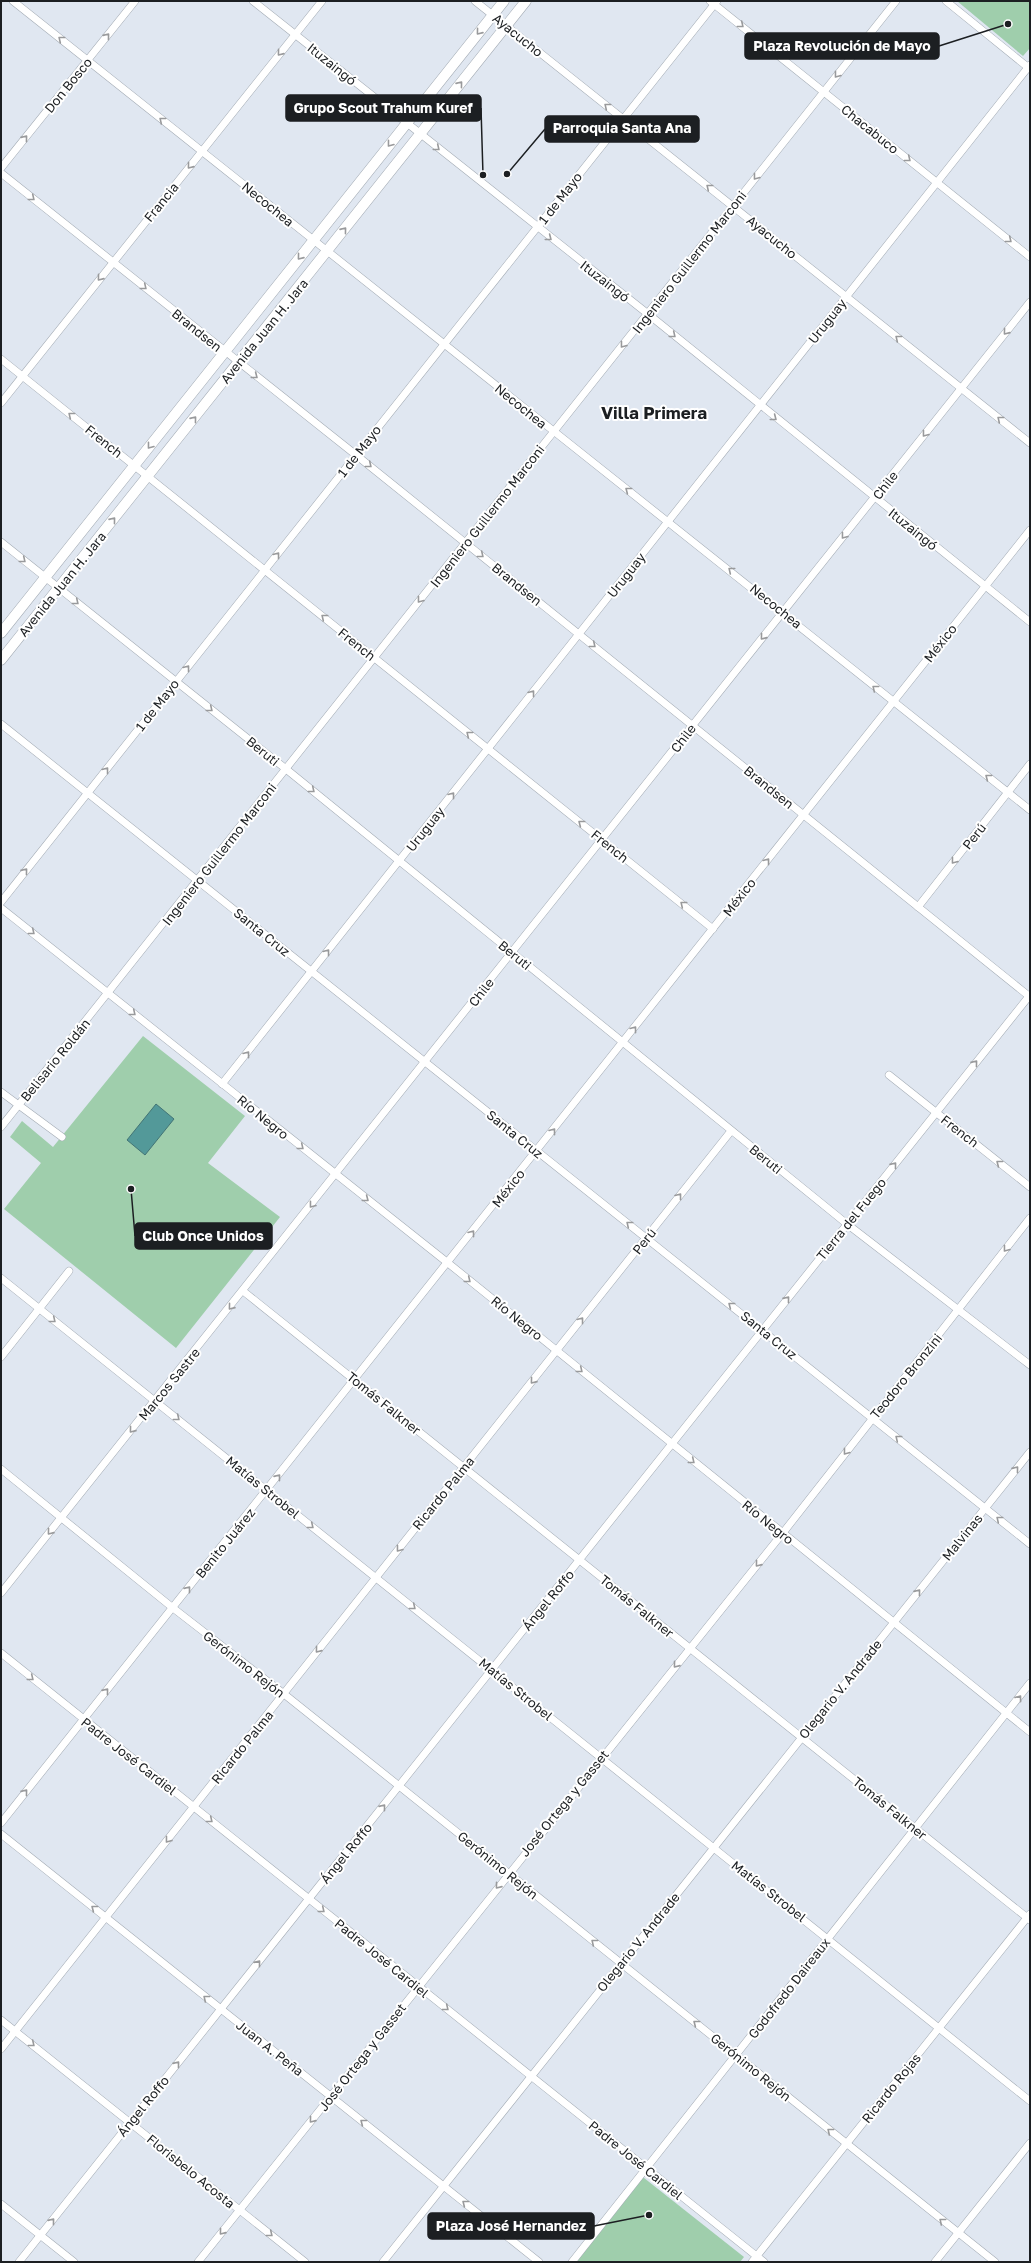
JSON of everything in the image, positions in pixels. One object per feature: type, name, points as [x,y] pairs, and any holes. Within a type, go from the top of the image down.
[{"type":"main road","name":"Avenida Juan H. Jara","points":[[1,633],[504,1]]},
{"type":"main road","name":"Avenida Juan H. Jara","points":[[1,660],[526,1]]},
{"type":"street","name":"Necochea","points":[[13,1],[554,432],[783,612],[893,703],[1030,810]]},
{"type":"street","name":"Don Bosco","points":[[1,168],[135,1]]},
{"type":"street","name":"Ituzaingó","points":[[253,1],[537,228],[648,314],[760,406],[1030,622]]},
{"type":"street","name":"Francia","points":[[1,403],[322,1]]},
{"type":"street","name":"Ayacucho","points":[[476,1],[1030,443]]},
{"type":"street","name":"Ingeniero Guillermo Marconi","points":[[108,993],[896,1]]},
{"type":"street","points":[[946,1],[1029,67]]},
{"type":"street","name":"Chacabuco","points":[[714,2],[1030,257]]},
{"type":"street","name":"1 de Mayo","points":[[1,902],[537,228],[714,2]]},
{"type":"street","name":"Uruguay","points":[[222,1084],[1029,67]]},
{"type":"street","name":"Brandsen","points":[[1,173],[356,455],[1030,996]]},
{"type":"street","name":"Chile","points":[[336,1175],[1030,302]]},
{"type":"street","name":"French","points":[[1,359],[714,929]]},
{"type":"street","name":"México","points":[[448,1263],[1030,530]]},
{"type":"street","name":"Beruti","points":[[1,542],[399,861],[847,1224],[957,1311],[1030,1365]]},
{"type":"street","name":"Santa Cruz","points":[[1,724],[1030,1544]]},
{"type":"street","name":"Perú","points":[[918,907],[1030,764]]},
{"type":"street","name":"Río Negro","points":[[1,908],[448,1263],[782,1534],[1030,1732]]},
{"type":"street","name":"Belisario Roldán","points":[[1,1127],[108,993]]},
{"type":"street","name":"Tierra del Fuego","points":[[673,1445],[847,1224],[1030,996]]},
{"type":"street","name":"French","points":[[889,1075],[1030,1187]]},
{"type":"street","points":[[1,1092],[62,1137]]},
{"type":"street","name":"Perú","points":[[557,1351],[731,1131]]},
{"type":"street","name":"Marcos Sastre","points":[[1,1593],[336,1175]]},
{"type":"street","name":"Teodoro Bronzini","points":[[782,1534],[1030,1218]]},
{"type":"street","name":"Benito Juárez","points":[[1,1823],[448,1263]]},
{"type":"street","points":[[1,1357],[69,1271]]},
{"type":"street","name":"Matías Strobel","points":[[1,1278],[1030,2101]]},
{"type":"street","name":"Tomás Falkner","points":[[244,1291],[802,1738],[1029,1917]]},
{"type":"street","name":"Ricardo Palma","points":[[1,2049],[557,1351]]},
{"type":"street","name":"Ángel Roffo","points":[[19,2262],[673,1445]]},
{"type":"street","name":"Malvinas","points":[[893,1623],[1030,1452]]},
{"type":"street","name":"Gerónimo Rejón","points":[[1,1468],[173,1608],[284,1694],[995,2262]]},
{"type":"street","name":"José Ortega y Gasset","points":[[198,2262],[782,1534]]},
{"type":"street","name":"Olegario V. Andrade","points":[[383,2262],[893,1623]]},
{"type":"street","name":"Padre José Cardiel","points":[[1,1653],[646,2168],[754,2259],[764,2262]]},
{"type":"street","name":"Godofredo Daireaux","points":[[572,2262],[1030,1683]]},
{"type":"street","name":"Juan A. Peña","points":[[1,1834],[539,2262]]},
{"type":"street","name":"Ricardo Rojas","points":[[754,2259],[1029,1917]]},
{"type":"street","name":"Florisbelo Acosta","points":[[1,2020],[306,2262]]},
{"type":"street","points":[[935,2262],[1030,2143]]},
{"type":"street","points":[[1,2204],[74,2262]]},
{"type":"shaded area","points":[[957,1],[1030,1],[1030,48],[1023,56]]},
{"type":"shaded area","points":[[143,1036],[245,1116],[208,1163],[280,1217],[176,1348],[4,1209],[41,1163],[10,1137],[22,1121],[53,1147]]},
{"type":"shaded area","points":[[156,1104],[174,1119],[145,1155],[127,1140]]},
{"type":"shaded area","points":[[639,2174],[744,2257],[740,2262],[569,2262]]},
{"type":"place","name":"Plaza Revolución de Mayo","points":[[1008,24]]},
{"type":"place","name":"Parroquia Santa Ana","points":[[507,174]]},
{"type":"place","name":"Grupo Scout Trahum Kuref","points":[[483,175]]},
{"type":"place","name":"Club Once Unidos","points":[[131,1189]]},
{"type":"place","name":"Plaza José Hernandez","points":[[649,2215]]},
{"type":"district","name":"Villa Primera","points":[[654,413]]}]
